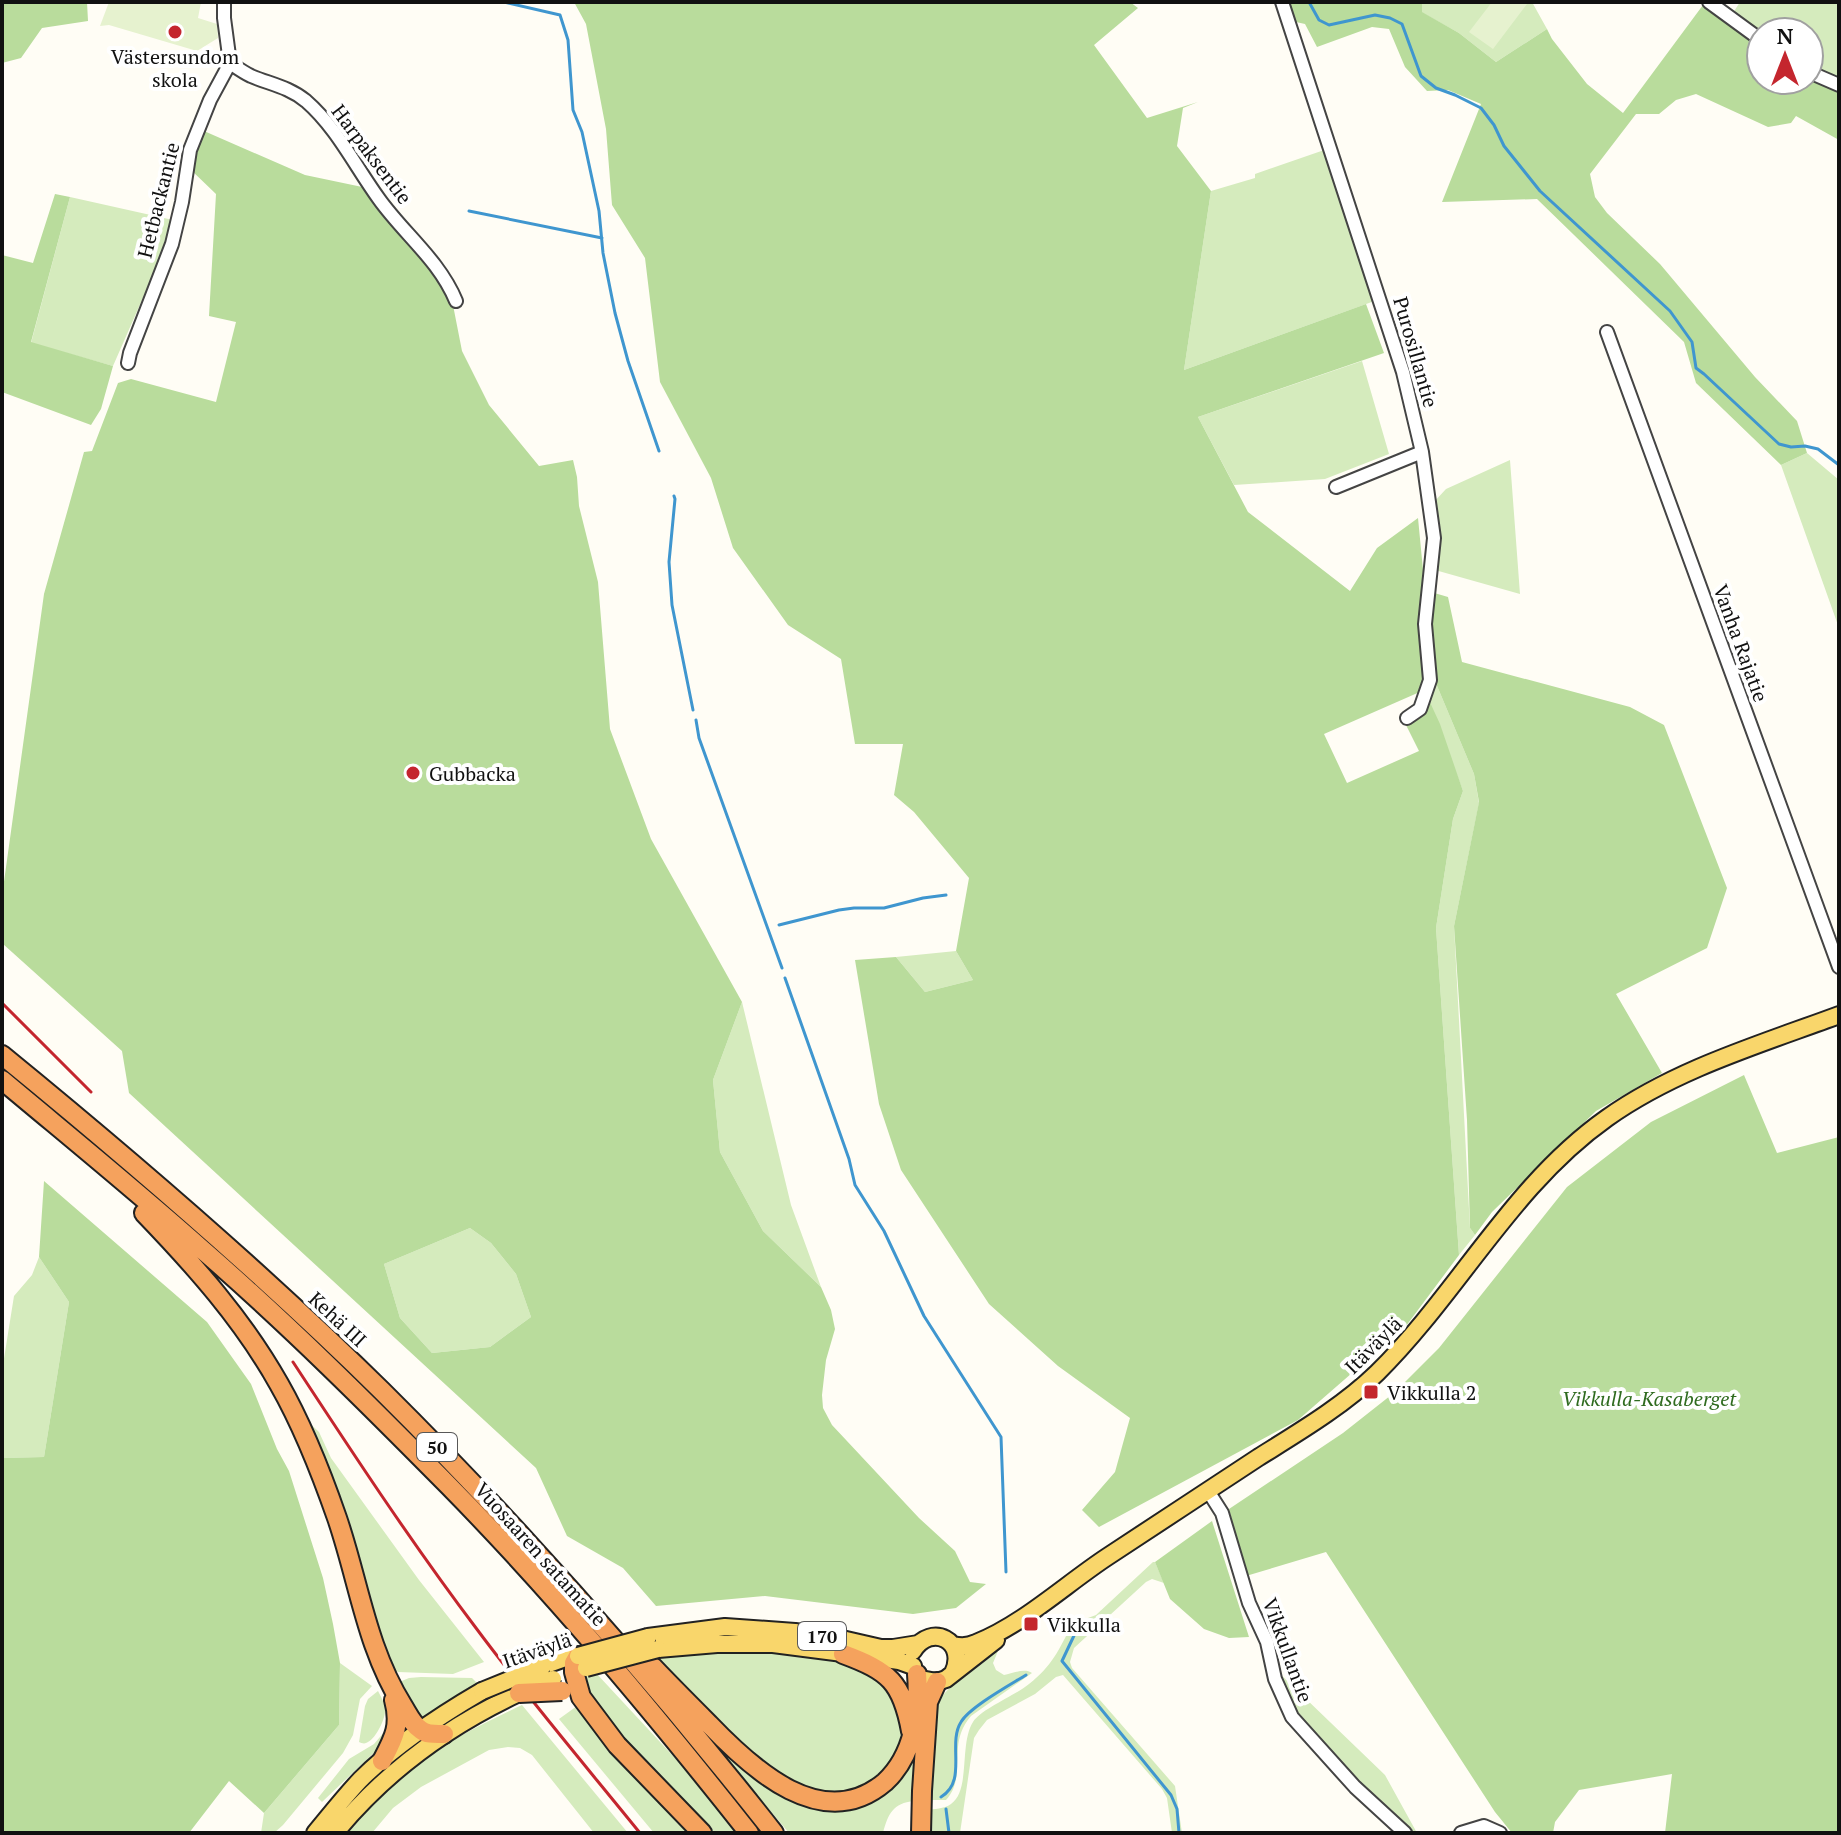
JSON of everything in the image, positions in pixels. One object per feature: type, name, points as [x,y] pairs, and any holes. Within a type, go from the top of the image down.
[{"type":"highway","name":"Kehä III","points":[[2,1055],[163,1190],[314,1326],[443,1453],[618,1642]]},
{"type":"highway","points":[[2,1080],[65,1132],[80,1156],[133,1202],[180,1250],[216,1291],[279,1384],[304,1433],[326,1487],[370,1637],[390,1685],[397,1727],[382,1761]]},
{"type":"highway","name":"Vuosaaren satamatie","points":[[65,1132],[264,1306],[451,1489],[602,1654],[749,1833]]},
{"type":"highway","points":[[618,1642],[653,1667],[726,1743],[780,1788],[804,1799],[838,1804],[870,1794],[898,1768],[918,1716],[915,1670]]},
{"type":"highway","name":"Vuosaaren satamatie","points":[[618,1642],[774,1833]]},
{"type":"highway","points":[[843,1654],[869,1664],[891,1679],[904,1702],[912,1734]]},
{"type":"highway","points":[[579,1665],[581,1697]]},
{"type":"highway","points":[[921,1833],[928,1702],[945,1678]]},
{"type":"highway","points":[[519,1693],[553,1679],[581,1697],[617,1745],[702,1833]]},
{"type":"highway","points":[[390,1685],[421,1731],[444,1734]]},
{"type":"main road","name":"Itäväylä","points":[[953,1645],[963,1647],[975,1644],[1011,1624],[1322,1415],[1374,1376],[1416,1331],[1502,1222],[1563,1153],[1609,1117],[1681,1076],[1839,1015]]},
{"type":"main road","name":"Itäväylä","points":[[945,1678],[990,1646],[1011,1624]]},
{"type":"main road","name":"Itäväylä","points":[[315,1833],[382,1761],[482,1691],[553,1679],[579,1665],[653,1643],[725,1627],[833,1637],[881,1648],[918,1644]]},
{"type":"main road","points":[[938,1637],[953,1645],[958,1657],[957,1665],[945,1678],[923,1679],[915,1670],[913,1651],[924,1639],[938,1637]]},
{"type":"main road","name":"Itäväylä","points":[[653,1643],[773,1644],[899,1661],[915,1670]]},
{"type":"main road","name":"Itäväylä","points":[[335,1833],[403,1765],[444,1734],[519,1693]]},
{"type":"street","points":[[224,2],[230,63]]},
{"type":"street","name":"Purosillantie","points":[[1282,2],[1403,372],[1422,452],[1434,538],[1425,624],[1430,680],[1420,709],[1407,718]]},
{"type":"street","points":[[1709,2],[1745,28]]},
{"type":"street","name":"Harpaksentie","points":[[230,63],[306,101],[329,126],[380,200],[431,257],[444,275],[456,301]]},
{"type":"street","name":"Hetbackantie","points":[[128,363],[172,244],[190,150],[210,100],[230,63]]},
{"type":"street","name":"Vanha Rajatie","points":[[1607,332],[1839,967]]},
{"type":"street","points":[[1336,487],[1422,452]]},
{"type":"street","name":"Vikkullantie","points":[[1208,1491],[1222,1513],[1249,1603],[1267,1642],[1275,1679],[1292,1717],[1355,1787],[1405,1833]]},
{"type":"street","points":[[1461,1833],[1484,1826],[1500,1833]]},
{"type":"green space","points":[[2,2],[87,2],[88,21],[42,28],[21,58],[2,63]]},
{"type":"green space","name":"Västersundom skola","points":[[109,2],[201,2],[198,18],[217,24],[218,38],[197,51],[109,25],[100,26]]},
{"type":"green space","points":[[574,2],[1130,2],[1138,8],[1094,45],[1147,118],[1198,102],[1183,108],[1177,146],[1211,191],[1184,370],[1366,304],[1384,353],[1198,417],[1248,512],[1350,591],[1377,548],[1418,518],[1423,570],[1421,623],[1426,679],[1422,691],[1324,734],[1347,783],[1419,751],[1406,725],[1422,713],[1428,698],[1463,791],[1453,819],[1436,928],[1459,1255],[1406,1326],[1298,1420],[1099,1527],[1082,1510],[1115,1472],[1130,1418],[1058,1366],[989,1304],[901,1170],[879,1104],[855,960],[896,957],[925,992],[973,980],[956,951],[969,878],[914,812],[894,795],[903,744],[855,744],[841,659],[788,625],[733,548],[711,478],[660,382],[645,258],[612,205],[606,129],[586,24]]},
{"type":"green space","points":[[1287,2],[1422,2],[1422,12],[1459,33],[1496,62],[1547,29],[1587,84],[1623,113],[1703,5],[1745,36],[1745,96],[1825,96],[1825,85],[1839,91],[1839,140],[1796,116],[1791,123],[1768,127],[1696,94],[1676,100],[1659,114],[1636,114],[1590,174],[1595,197],[1607,213],[1660,264],[1755,377],[1797,421],[1807,453],[1781,465],[1696,383],[1684,342],[1537,199],[1442,202],[1481,104],[1448,90],[1427,91],[1405,67],[1389,29],[1372,27],[1317,47],[1305,24],[1296,22]]},
{"type":"green space","points":[[1422,2],[1532,2],[1547,29],[1496,62],[1459,33],[1421,12]]},
{"type":"green space","points":[[1492,2],[1527,4],[1493,49],[1469,32]]},
{"type":"green space","points":[[1740,2],[1839,2],[1839,79],[1825,72],[1825,16],[1745,16],[1745,22],[1733,13]]},
{"type":"green space","points":[[204,131],[305,175],[367,188],[441,278],[452,300],[462,351],[489,405],[539,466],[573,460],[579,506],[598,582],[610,729],[651,839],[742,1002],[713,1080],[720,1152],[763,1231],[821,1287],[831,1310],[835,1329],[826,1360],[822,1395],[823,1408],[832,1425],[919,1518],[955,1551],[970,1582],[986,1584],[956,1608],[913,1614],[765,1596],[656,1606],[623,1568],[567,1536],[536,1468],[129,1093],[122,1051],[3,944],[2,896],[44,594],[84,452],[92,451],[118,383],[131,379],[216,402],[236,322],[209,316],[216,194],[190,169]],"holes":[[[470,1228],[491,1243],[516,1274],[531,1317],[490,1347],[432,1353],[400,1318],[384,1264]]]},
{"type":"green space","points":[[1330,148],[1380,299],[1184,370],[1211,191],[1255,178],[1255,174]]},
{"type":"green space","points":[[55,194],[70,197],[31,342],[113,366],[101,409],[91,425],[2,392],[2,255],[33,263]]},
{"type":"green space","points":[[70,197],[173,220],[167,243],[113,366],[31,343]]},
{"type":"green space","points":[[1362,361],[1389,454],[1325,479],[1234,485],[1198,417]]},
{"type":"green space","points":[[1807,453],[1839,480],[1839,628],[1781,465]]},
{"type":"green space","points":[[1510,460],[1520,594],[1435,570],[1434,502],[1446,489]]},
{"type":"green space","points":[[1431,592],[1448,597],[1462,662],[1630,707],[1664,725],[1727,888],[1707,948],[1616,994],[1662,1073],[1596,1111],[1492,1212],[1475,1235],[1470,1228],[1467,1120],[1454,926],[1479,802],[1474,774],[1435,681]]},
{"type":"green space","points":[[1435,681],[1474,774],[1479,803],[1454,926],[1470,1228],[1475,1235],[1459,1255],[1436,928],[1453,819],[1463,791],[1428,698]]},
{"type":"green space","points":[[956,951],[973,980],[925,992],[896,957]]},
{"type":"green space","points":[[742,1002],[791,1205],[821,1287],[763,1231],[720,1152],[713,1080]]},
{"type":"green space","name":"Vikkulla-Kasaberget","points":[[1744,1075],[1777,1153],[1839,1137],[1839,1833],[1665,1833],[1672,1774],[1579,1790],[1555,1822],[1553,1833],[1512,1833],[1495,1812],[1326,1552],[1246,1576],[1229,1509],[1343,1433],[1395,1392],[1439,1348],[1567,1187],[1651,1122]]},
{"type":"green space","points":[[44,1181],[207,1322],[251,1384],[289,1471],[323,1578],[333,1624],[340,1663],[339,1725],[264,1813],[229,1781],[189,1833],[2,1833],[2,1458],[44,1457],[69,1302],[39,1257]]},
{"type":"green space","points":[[470,1228],[491,1243],[516,1274],[531,1317],[490,1347],[432,1353],[400,1318],[384,1264]]},
{"type":"green space","points":[[39,1257],[69,1302],[44,1457],[2,1458],[2,1371],[14,1296],[32,1275]]},
{"type":"green space","points":[[301,1415],[319,1432],[331,1458],[419,1580],[484,1662],[453,1674],[398,1672],[390,1667]]},
{"type":"green space","points":[[1212,1521],[1249,1637],[1229,1638],[1204,1629],[1170,1599],[1155,1562]]},
{"type":"green space","points":[[1153,1562],[1164,1583],[1152,1579],[1146,1582],[1074,1648],[1070,1662],[1175,1786],[1182,1833],[1172,1833],[1167,1798],[1162,1789],[1063,1675],[987,1720],[974,1738],[960,1833],[927,1833],[927,1810],[951,1804],[961,1788],[966,1742],[977,1717],[1044,1671],[1072,1624],[1096,1615]]},
{"type":"green space","points":[[737,1651],[844,1662],[887,1683],[902,1725],[900,1745],[892,1761],[866,1790],[812,1796],[753,1758],[655,1659],[680,1654]]},
{"type":"green space","points":[[998,1651],[993,1663],[996,1670],[1004,1675],[1022,1671],[1032,1673],[971,1716],[960,1738],[956,1781],[952,1791],[946,1800],[928,1800],[934,1708],[954,1684]]},
{"type":"green space","points":[[340,1663],[372,1686],[360,1699],[353,1735],[343,1753],[283,1825],[274,1833],[261,1833],[264,1813],[339,1725]]},
{"type":"green space","points":[[1276,1670],[1385,1775],[1417,1833],[1406,1827],[1358,1781],[1295,1715]]},
{"type":"green space","points":[[596,1673],[713,1799],[739,1833],[710,1833],[637,1756],[598,1709],[580,1676]]},
{"type":"green space","points":[[421,1677],[472,1678],[480,1686],[422,1721],[397,1683]]},
{"type":"green space","points":[[378,1691],[384,1705],[384,1718],[373,1738],[366,1743],[359,1742],[365,1706]]},
{"type":"green space","points":[[522,1705],[628,1833],[594,1833],[532,1755],[520,1748],[508,1747],[489,1750],[421,1787],[393,1808],[372,1833],[346,1833],[402,1775],[434,1751]]},
{"type":"green space","points":[[577,1706],[692,1833],[654,1833],[559,1719]]},
{"type":"green space","points":[[392,1714],[380,1747],[322,1802],[318,1798],[349,1759],[374,1744],[385,1731]]},
{"type":"green space","points":[[918,1730],[914,1801],[901,1804],[892,1811],[883,1833],[789,1833],[706,1734],[773,1789],[796,1802],[830,1810],[863,1805],[891,1789],[912,1760]]},
{"type":"waterway","points":[[504,2],[560,15],[568,40],[573,110],[582,132],[599,211],[603,253],[615,313],[659,451]]},
{"type":"waterway","points":[[1309,2],[1319,20],[1329,25],[1375,15],[1402,24],[1421,76],[1436,88],[1481,108],[1504,146],[1540,191],[1670,311],[1692,342],[1696,368],[1779,444],[1818,449],[1839,465]]},
{"type":"waterway","points":[[469,211],[602,238]]},
{"type":"waterway","points":[[674,496],[669,562],[672,605],[693,710]]},
{"type":"waterway","points":[[696,720],[699,738],[782,968]]},
{"type":"waterway","points":[[779,925],[839,910],[884,908],[946,895]]},
{"type":"waterway","points":[[785,978],[849,1159],[855,1185],[884,1231],[924,1316],[1001,1437],[1006,1572]]},
{"type":"waterway","points":[[1079,1625],[1062,1661],[1171,1795],[1177,1809],[1179,1833]]},
{"type":"waterway","points":[[941,1797],[954,1782],[957,1731],[961,1722],[981,1703],[1026,1675]]},
{"type":"waterway","points":[[946,1809],[949,1833]]},
{"type":"railway","points":[[2,1003],[91,1092]]},
{"type":"railway","points":[[293,1362],[452,1596],[640,1833]]},
{"type":"place","name":"Västersundom skola","points":[[175,32]]},
{"type":"place","name":"Gubbacka","points":[[413,773]]},
{"type":"place","name":"Vikkulla 2","points":[[1371,1392]]},
{"type":"place","name":"Vikkulla","points":[[1031,1624]]}]
